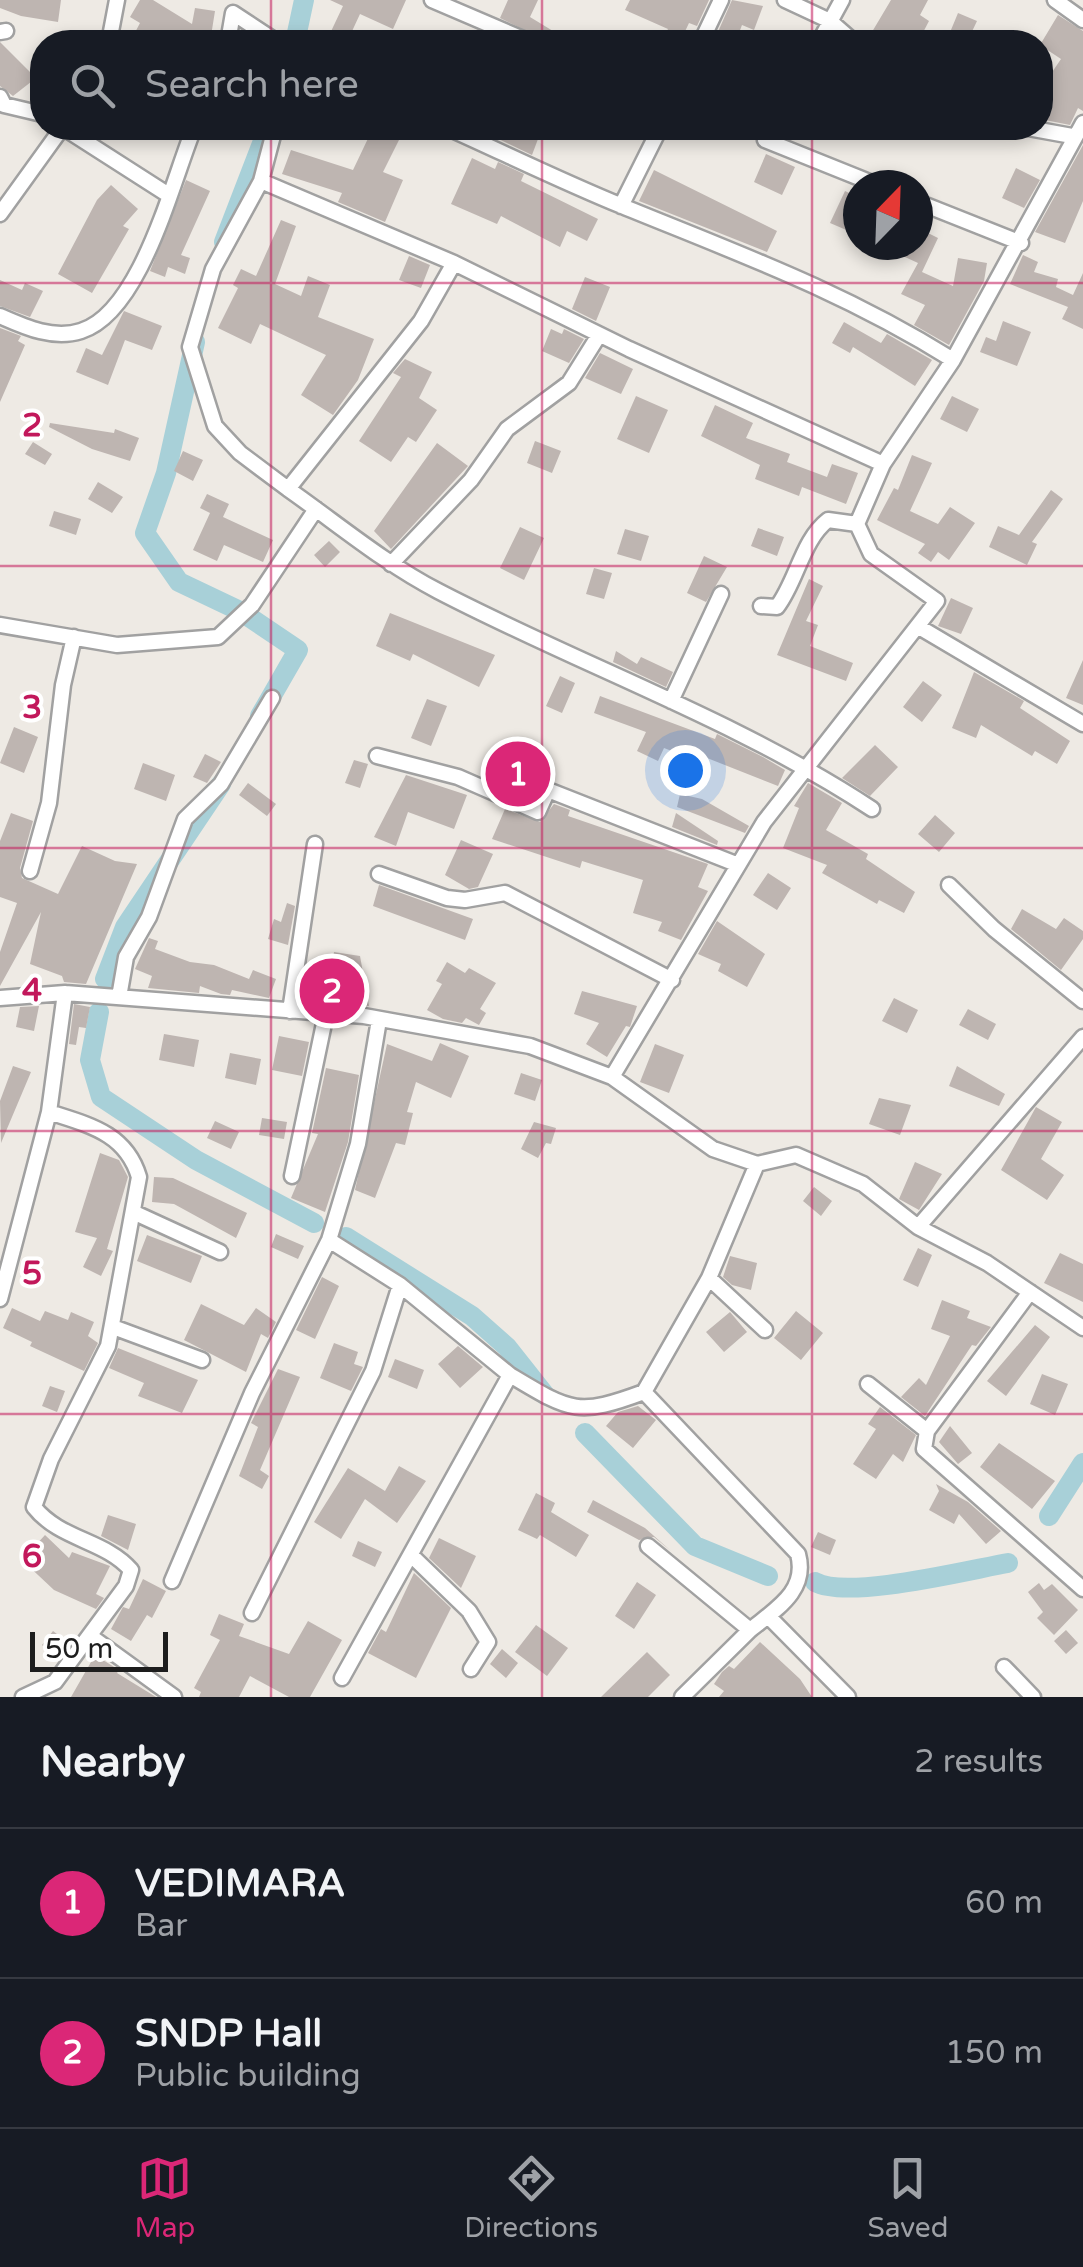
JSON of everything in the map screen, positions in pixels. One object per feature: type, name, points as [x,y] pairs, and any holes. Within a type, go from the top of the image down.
[{"type":"street","points":[[112,30],[117,0]]},
{"type":"street","points":[[432,0],[502,30]]},
{"type":"street","points":[[707,30],[721,0]]},
{"type":"street","points":[[785,0],[830,21],[840,30]]},
{"type":"street","points":[[825,30],[842,0]]},
{"type":"street","points":[[1055,0],[1083,20]]},
{"type":"street","points":[[233,6],[262,30]]},
{"type":"street","points":[[0,98],[4,105],[30,111]]},
{"type":"street","points":[[612,1078],[736,864],[806,765],[937,601],[870,554],[857,524],[882,464],[953,360],[1021,243],[1072,136],[1083,123]]},
{"type":"street","points":[[1053,133],[1072,136]]},
{"type":"street","points":[[0,214],[54,140]]},
{"type":"street","points":[[82,140],[168,194]]},
{"type":"street","points":[[0,316],[50,334],[79,332],[101,322],[138,272],[189,140]]},
{"type":"street","points":[[271,140],[261,180],[213,269],[190,347],[215,426],[240,453],[288,489],[392,564],[439,592],[806,765],[872,809]]},
{"type":"street","points":[[475,140],[621,206],[792,272],[880,315],[953,360]]},
{"type":"street","points":[[621,206],[654,140]]},
{"type":"street","points":[[765,140],[843,172]]},
{"type":"street","points":[[261,180],[454,263],[599,335],[882,464]]},
{"type":"street","points":[[933,208],[1021,243]]},
{"type":"street","points":[[288,489],[422,321],[454,263]]},
{"type":"street","points":[[392,564],[471,480],[508,429],[569,383],[599,335]]},
{"type":"street","points":[[0,625],[117,644],[218,638],[252,605],[316,509]]},
{"type":"street","points":[[761,606],[777,607],[790,590],[816,530],[828,520],[857,524]]},
{"type":"street","points":[[671,701],[721,594]]},
{"type":"street","points":[[919,627],[1083,724]]},
{"type":"street","points":[[30,871],[49,803],[63,685],[74,637]]},
{"type":"street","points":[[119,997],[126,956],[150,917],[185,819],[221,784],[272,698]]},
{"type":"street","points":[[376,756],[458,776],[538,812],[548,790],[736,864]]},
{"type":"street","points":[[290,1011],[315,844]]},
{"type":"street","points":[[379,874],[447,898],[465,900],[505,893],[672,980]]},
{"type":"street","points":[[949,885],[994,929],[1083,1001]]},
{"type":"street","points":[[0,1299],[49,1112],[65,992]]},
{"type":"street","points":[[0,998],[65,992],[326,1014],[530,1046],[612,1078],[713,1149],[757,1164],[796,1155],[829,1166],[863,1184],[918,1227],[1030,1292],[1083,1328]]},
{"type":"street","points":[[292,1176],[326,1014]]},
{"type":"street","points":[[172,1580],[252,1393],[329,1240],[358,1144],[379,1020]]},
{"type":"street","points":[[918,1227],[1083,1037]]},
{"type":"street","points":[[22,1697],[56,1682],[126,1586],[130,1570],[118,1557],[62,1533],[34,1507],[51,1459],[113,1326],[139,1177],[134,1160],[117,1138],[49,1112]]},
{"type":"street","points":[[329,1240],[400,1285],[510,1376],[563,1408],[600,1408],[644,1392],[710,1278],[757,1164]]},
{"type":"street","points":[[135,1213],[220,1252]]},
{"type":"street","points":[[710,1278],[765,1330]]},
{"type":"street","points":[[252,1613],[373,1371],[400,1285]]},
{"type":"street","points":[[1030,1292],[928,1432],[927,1455],[1083,1589]]},
{"type":"street","points":[[113,1326],[202,1360]]},
{"type":"street","points":[[342,1678],[510,1376]]},
{"type":"street","points":[[868,1384],[928,1432]]},
{"type":"street","points":[[644,1392],[798,1554],[801,1579],[794,1593],[682,1697]]},
{"type":"street","points":[[648,1546],[750,1630]]},
{"type":"street","points":[[410,1554],[469,1611],[488,1642],[471,1669]]},
{"type":"street","points":[[768,1616],[848,1697]]},
{"type":"street","points":[[90,1636],[168,1695]]},
{"type":"street","points":[[1004,1667],[1033,1697]]},
{"type":"building","points":[[0,0],[61,0],[58,22],[21,16],[0,8]]},
{"type":"building","points":[[140,0],[153,0],[192,24],[195,8],[215,11],[212,30],[136,30],[140,23],[130,17]]},
{"type":"building","points":[[330,0],[406,0],[393,29],[360,14],[353,30],[332,30],[343,6]]},
{"type":"building","points":[[508,0],[538,0],[530,17],[551,30],[524,30],[500,18]]},
{"type":"building","points":[[630,0],[709,0],[697,26],[689,23],[686,30],[667,30],[625,10]]},
{"type":"building","points":[[732,0],[763,6],[754,30],[742,25],[740,30],[719,30]]},
{"type":"building","points":[[891,0],[928,0],[920,15],[929,21],[924,30],[873,30]]},
{"type":"building","points":[[958,13],[977,21],[973,30],[951,30]]},
{"type":"building","points":[[1058,15],[1083,31],[1083,111],[1078,108],[1070,125],[1053,122],[1053,71],[1061,59],[1053,54],[1053,30],[1049,30]]},
{"type":"building","points":[[0,42],[30,72],[30,83],[13,96],[0,86]]},
{"type":"building","points":[[367,140],[399,140],[383,172],[403,180],[385,222],[338,202],[342,193],[282,174],[291,150],[353,170]]},
{"type":"building","points":[[501,140],[538,140],[532,155]]},
{"type":"building","points":[[1083,145],[1083,201],[1065,243],[1035,232]]},
{"type":"building","points":[[766,154],[795,167],[782,195],[754,182]]},
{"type":"building","points":[[472,158],[495,169],[498,162],[524,174],[521,181],[598,219],[587,241],[567,231],[560,247],[501,216],[497,224],[451,204]]},
{"type":"building","points":[[1016,168],[1040,180],[1024,208],[1002,198]]},
{"type":"building","points":[[654,170],[777,231],[767,252],[639,201]]},
{"type":"building","points":[[186,180],[210,191],[181,255],[190,258],[185,274],[168,267],[165,277],[150,271]]},
{"type":"building","points":[[111,185],[138,209],[123,226],[129,229],[92,293],[58,274],[97,200]]},
{"type":"building","points":[[843,195],[843,229],[830,223]]},
{"type":"building","points":[[281,220],[296,226],[275,284],[301,296],[308,276],[330,285],[318,317],[374,339],[358,380],[333,415],[301,395],[326,355],[260,324],[251,344],[218,328],[238,288],[233,285],[241,269],[256,276]]},
{"type":"building","points":[[1023,255],[1038,262],[1034,272],[1058,279],[1056,287],[1073,295],[1083,273],[1083,329],[1062,319],[1068,307],[1010,284]]},
{"type":"building","points":[[409,256],[430,265],[421,288],[399,280]]},
{"type":"building","points":[[958,258],[987,263],[984,281],[949,345],[914,325],[925,305],[901,294],[918,263],[912,260],[928,260],[922,272],[953,286]]},
{"type":"building","points":[[585,277],[610,287],[596,321],[572,309]]},
{"type":"building","points":[[0,280],[22,290],[25,283],[43,291],[30,317],[0,306]]},
{"type":"building","points":[[124,311],[162,326],[152,350],[125,340],[108,385],[76,372],[86,348],[102,355]]},
{"type":"building","points":[[1003,321],[1031,332],[1017,366],[980,352],[986,337],[996,341]]},
{"type":"building","points":[[844,322],[881,343],[887,334],[932,360],[915,386],[853,347],[850,353],[832,343]]},
{"type":"building","points":[[0,328],[21,336],[18,341],[25,345],[0,402]]},
{"type":"building","points":[[551,329],[562,334],[564,329],[584,339],[569,363],[542,351]]},
{"type":"building","points":[[600,353],[633,369],[621,394],[585,378]]},
{"type":"building","points":[[405,359],[432,372],[419,398],[437,410],[416,442],[408,437],[391,462],[359,441],[401,377],[393,373]]},
{"type":"building","points":[[636,396],[668,410],[649,453],[617,439]]},
{"type":"building","points":[[952,396],[979,409],[967,432],[940,419]]},
{"type":"building","points":[[715,405],[753,423],[746,438],[790,454],[787,462],[827,477],[832,464],[858,473],[846,504],[802,487],[799,496],[755,479],[760,465],[701,436]]},
{"type":"building","points":[[50,423],[114,433],[115,429],[139,438],[130,461],[92,449],[49,427]]},
{"type":"building","points":[[535,441],[561,451],[552,473],[527,463]]},
{"type":"building","points":[[33,442],[52,454],[45,465],[25,454]]},
{"type":"building","points":[[437,443],[468,466],[391,549],[374,531]]},
{"type":"building","points":[[183,451],[203,460],[193,481],[174,471]]},
{"type":"building","points":[[912,455],[932,463],[910,511],[938,524],[950,507],[975,523],[949,560],[938,552],[931,562],[918,553],[925,544],[877,520],[894,488],[898,490]]},
{"type":"building","points":[[98,482],[123,497],[112,513],[88,499]]},
{"type":"building","points":[[1051,490],[1063,499],[1032,542],[1037,544],[1027,565],[989,547],[998,526],[1019,535]]},
{"type":"building","points":[[207,494],[229,504],[223,517],[273,540],[263,562],[224,545],[217,561],[193,550],[210,513],[200,508]]},
{"type":"building","points":[[54,511],[81,519],[76,535],[49,526]]},
{"type":"building","points":[[520,527],[544,538],[524,580],[500,568]]},
{"type":"building","points":[[758,528],[784,537],[777,556],[751,546]]},
{"type":"building","points":[[625,529],[649,536],[641,561],[617,554]]},
{"type":"building","points":[[329,541],[340,552],[325,567],[314,555]]},
{"type":"building","points":[[704,556],[727,567],[706,602],[687,593]]},
{"type":"building","points":[[594,568],[612,573],[604,599],[586,594]]},
{"type":"building","points":[[809,579],[823,586],[806,621],[818,625],[810,646],[853,663],[846,681],[777,655]]},
{"type":"building","points":[[951,598],[973,608],[961,634],[938,626]]},
{"type":"building","points":[[390,613],[495,655],[479,687],[413,654],[410,661],[376,646]]},
{"type":"building","points":[[616,651],[637,664],[641,657],[673,672],[666,687],[613,662]]},
{"type":"building","points":[[1083,660],[1083,705],[1066,698]]},
{"type":"building","points":[[974,672],[1024,701],[1020,708],[1070,741],[1057,764],[1035,751],[1032,756],[981,725],[976,738],[952,728]]},
{"type":"building","points":[[560,676],[575,683],[562,713],[546,706]]},
{"type":"building","points":[[923,681],[942,695],[922,722],[903,707]]},
{"type":"building","points":[[600,696],[715,739],[717,734],[763,757],[785,770],[778,786],[702,756],[700,762],[664,748],[658,761],[637,751],[646,732],[594,713]]},
{"type":"building","points":[[427,699],[447,706],[431,746],[411,738]]},
{"type":"building","points":[[14,727],[38,737],[24,773],[0,763]]},
{"type":"building","points":[[875,745],[898,767],[870,796],[842,778]]},
{"type":"building","points":[[501,749],[548,771],[533,798],[488,778]]},
{"type":"building","points":[[205,754],[221,762],[207,783],[193,777]]},
{"type":"building","points":[[354,760],[368,764],[360,788],[345,783]]},
{"type":"building","points":[[143,763],[175,775],[166,801],[134,789]]},
{"type":"building","points":[[406,775],[467,795],[454,829],[408,812],[396,846],[374,837]]},
{"type":"building","points":[[248,783],[276,804],[267,816],[239,795]]},
{"type":"building","points":[[808,783],[842,803],[826,830],[868,854],[866,859],[915,892],[904,913],[879,900],[877,904],[822,873],[827,865],[783,848],[799,808],[794,806]]},
{"type":"building","points":[[680,794],[702,799],[749,826],[745,833],[677,807]]},
{"type":"building","points":[[554,804],[570,810],[568,816],[708,864],[698,887],[708,891],[681,940],[658,931],[662,922],[633,913],[643,880],[582,861],[580,868],[492,839],[505,809],[540,822]]},
{"type":"building","points":[[11,813],[33,821],[20,868],[22,878],[58,894],[82,846],[115,861],[137,864],[86,984],[64,982],[62,976],[30,964],[41,912],[0,986],[0,952],[17,903],[0,897],[0,841]]},
{"type":"building","points":[[676,813],[718,841],[717,845],[672,827]]},
{"type":"building","points":[[935,815],[955,833],[939,852],[918,834]]},
{"type":"building","points":[[461,840],[493,854],[478,887],[469,889],[445,875]]},
{"type":"building","points":[[768,873],[791,888],[777,910],[753,895]]},
{"type":"building","points":[[379,885],[473,919],[465,940],[373,906]]},
{"type":"building","points":[[287,903],[295,906],[288,945],[268,939],[274,919],[281,922]]},
{"type":"building","points":[[1022,909],[1056,929],[1064,918],[1083,931],[1083,939],[1061,970],[1011,929]]},
{"type":"building","points":[[717,921],[765,954],[747,987],[718,971],[721,964],[698,954]]},
{"type":"building","points":[[149,938],[158,941],[155,949],[190,962],[214,965],[249,979],[253,970],[276,979],[269,998],[232,990],[230,995],[221,994],[200,986],[199,993],[148,988],[152,976],[135,969]]},
{"type":"building","points":[[334,952],[360,956],[369,1006],[302,1001],[306,978],[331,980]]},
{"type":"building","points":[[447,962],[465,973],[469,968],[496,983],[480,1009],[486,1013],[479,1025],[466,1018],[462,1023],[443,1019],[427,1010],[442,984],[436,981]]},
{"type":"building","points":[[582,991],[637,1006],[630,1027],[626,1026],[607,1057],[586,1044],[599,1023],[574,1014]]},
{"type":"building","points":[[894,998],[918,1010],[907,1033],[882,1021]]},
{"type":"building","points":[[74,1004],[90,1007],[86,1028],[79,1027],[76,1045],[69,1044]]},
{"type":"building","points":[[39,1006],[34,1031],[16,1027],[20,1007]]},
{"type":"building","points":[[968,1009],[996,1024],[988,1040],[959,1025]]},
{"type":"building","points":[[164,1034],[199,1040],[194,1067],[159,1060]]},
{"type":"building","points":[[279,1036],[309,1042],[302,1076],[272,1070]]},
{"type":"building","points":[[440,1043],[469,1056],[451,1098],[416,1082],[407,1112],[413,1113],[405,1145],[396,1143],[375,1198],[355,1190],[387,1044],[432,1061]]},
{"type":"building","points":[[655,1044],[684,1055],[669,1093],[640,1082]]},
{"type":"building","points":[[230,1053],[261,1059],[256,1085],[225,1078]]},
{"type":"building","points":[[13,1066],[31,1072],[1,1143],[0,1101]]},
{"type":"building","points":[[957,1066],[1005,1094],[999,1106],[949,1086]]},
{"type":"building","points":[[326,1068],[359,1075],[348,1142],[325,1212],[291,1198],[318,1134],[312,1133]]},
{"type":"building","points":[[521,1073],[542,1080],[535,1101],[514,1094]]},
{"type":"building","points":[[879,1098],[911,1105],[900,1135],[869,1124]]},
{"type":"building","points":[[1036,1107],[1062,1122],[1041,1159],[1064,1175],[1047,1200],[1001,1170]]},
{"type":"building","points":[[262,1118],[287,1122],[284,1139],[259,1135]]},
{"type":"building","points":[[215,1121],[239,1132],[231,1149],[207,1138]]},
{"type":"building","points":[[534,1122],[556,1128],[551,1144],[546,1143],[538,1158],[521,1149]]},
{"type":"building","points":[[100,1153],[119,1160],[128,1177],[107,1249],[113,1251],[101,1276],[83,1267],[97,1238],[75,1232]]},
{"type":"building","points":[[915,1162],[942,1174],[919,1210],[899,1199]]},
{"type":"building","points":[[154,1177],[173,1178],[247,1213],[236,1238],[174,1204],[152,1202]]},
{"type":"building","points":[[814,1187],[832,1201],[821,1216],[803,1201]]},
{"type":"building","points":[[276,1234],[304,1246],[298,1259],[271,1247]]},
{"type":"building","points":[[147,1235],[202,1256],[191,1283],[137,1261]]},
{"type":"building","points":[[918,1248],[932,1255],[918,1287],[903,1280]]},
{"type":"building","points":[[1060,1253],[1083,1264],[1083,1302],[1044,1283]]},
{"type":"building","points":[[730,1256],[757,1263],[751,1290],[732,1285],[723,1277]]},
{"type":"building","points":[[322,1277],[339,1286],[315,1339],[296,1330]]},
{"type":"building","points":[[942,1300],[970,1311],[967,1318],[991,1327],[976,1346],[972,1345],[925,1416],[901,1397],[919,1378],[926,1385],[950,1336],[931,1329]]},
{"type":"building","points":[[201,1304],[244,1325],[256,1308],[276,1322],[268,1338],[261,1334],[246,1372],[184,1340]]},
{"type":"building","points":[[12,1308],[40,1321],[45,1311],[68,1320],[71,1312],[94,1322],[88,1336],[98,1343],[84,1371],[30,1346],[32,1342],[3,1328]]},
{"type":"building","points":[[796,1311],[823,1333],[801,1360],[774,1338]]},
{"type":"building","points":[[730,1312],[747,1332],[724,1352],[706,1332]]},
{"type":"building","points":[[1035,1325],[1050,1337],[1006,1396],[987,1381]]},
{"type":"building","points":[[334,1343],[358,1352],[354,1364],[363,1367],[351,1391],[320,1378]]},
{"type":"building","points":[[458,1346],[483,1367],[460,1388],[438,1364]]},
{"type":"building","points":[[118,1348],[198,1380],[182,1413],[138,1396],[144,1383],[109,1368]]},
{"type":"building","points":[[395,1359],[424,1370],[417,1389],[388,1377]]},
{"type":"building","points":[[278,1369],[300,1377],[260,1470],[269,1476],[262,1489],[239,1476],[258,1427],[251,1423]]},
{"type":"building","points":[[1042,1374],[1068,1384],[1055,1415],[1030,1404]]},
{"type":"building","points":[[50,1386],[65,1391],[57,1412],[42,1406]]},
{"type":"building","points":[[638,1406],[656,1420],[633,1448],[606,1426],[618,1412]]},
{"type":"building","points":[[880,1407],[916,1435],[903,1462],[893,1454],[876,1479],[853,1464],[876,1429],[868,1424]]},
{"type":"building","points":[[950,1426],[972,1453],[958,1464],[939,1442]]},
{"type":"building","points":[[999,1443],[1055,1481],[1032,1509],[980,1467]]},
{"type":"building","points":[[399,1466],[426,1481],[397,1523],[365,1499],[341,1539],[314,1522],[348,1468],[385,1491]]},
{"type":"building","points":[[936,1484],[968,1502],[1001,1531],[986,1544],[959,1514],[954,1524],[929,1510],[939,1491]]},
{"type":"building","points":[[536,1493],[555,1503],[551,1512],[589,1535],[576,1557],[540,1535],[537,1539],[518,1530]]},
{"type":"building","points":[[593,1500],[645,1528],[671,1551],[654,1537],[639,1540],[587,1512]]},
{"type":"building","points":[[108,1515],[136,1524],[128,1550],[101,1536]]},
{"type":"building","points":[[818,1532],[836,1540],[830,1555],[811,1547]]},
{"type":"building","points":[[45,1535],[69,1558],[72,1552],[110,1566],[96,1594],[104,1598],[96,1609],[54,1590],[22,1560]]},
{"type":"building","points":[[439,1538],[476,1556],[461,1588],[429,1558]]},
{"type":"building","points":[[358,1541],[382,1552],[375,1567],[352,1556]]},
{"type":"building","points":[[414,1573],[451,1608],[416,1678],[368,1653],[381,1629],[386,1632]]},
{"type":"building","points":[[143,1579],[166,1591],[152,1618],[147,1615],[131,1641],[111,1629],[123,1607],[129,1609]]},
{"type":"building","points":[[637,1582],[656,1595],[634,1629],[615,1616]]},
{"type":"building","points":[[1039,1583],[1044,1590],[1052,1584],[1078,1610],[1054,1635],[1037,1618],[1043,1612],[1028,1592]]},
{"type":"building","points":[[219,1614],[244,1624],[239,1636],[289,1654],[308,1621],[342,1640],[310,1697],[289,1697],[250,1676],[239,1697],[199,1697],[201,1692],[194,1688],[220,1640],[210,1635]]},
{"type":"building","points":[[536,1625],[568,1648],[547,1676],[515,1652]]},
{"type":"building","points":[[1066,1630],[1078,1643],[1066,1654],[1054,1641]]},
{"type":"building","points":[[53,1631],[70,1644],[58,1659],[42,1645]]},
{"type":"building","points":[[760,1642],[800,1679],[812,1697],[719,1697],[724,1691],[714,1684],[722,1672],[729,1666],[734,1669]]},
{"type":"building","points":[[502,1649],[518,1663],[506,1678],[490,1664]]},
{"type":"building","points":[[647,1652],[670,1675],[648,1697],[601,1697]]},
{"type":"building","points":[[95,1655],[119,1670],[117,1673],[156,1697],[71,1697]]},
{"type":"waterway","points":[[298,30],[304,0]]},
{"type":"waterway","points":[[224,242],[263,140]]},
{"type":"waterway","points":[[195,342],[166,473],[145,533],[179,582],[240,611],[298,650],[260,716]]},
{"type":"waterway","points":[[105,979],[125,927],[221,784]]},
{"type":"waterway","points":[[99,1012],[90,1060],[101,1097],[196,1160],[314,1223]]},
{"type":"waterway","points":[[346,1237],[472,1316],[507,1347],[545,1395]]},
{"type":"waterway","points":[[585,1433],[695,1546],[768,1576]]},
{"type":"waterway","points":[[1049,1516],[1083,1463]]},
{"type":"waterway","points":[[815,1582],[831,1587],[880,1586],[1008,1563]]},
{"type":"place","name":"VEDIMARA","points":[[518,774]]},
{"type":"place","name":"SNDP Hall","points":[[332,991]]}]
